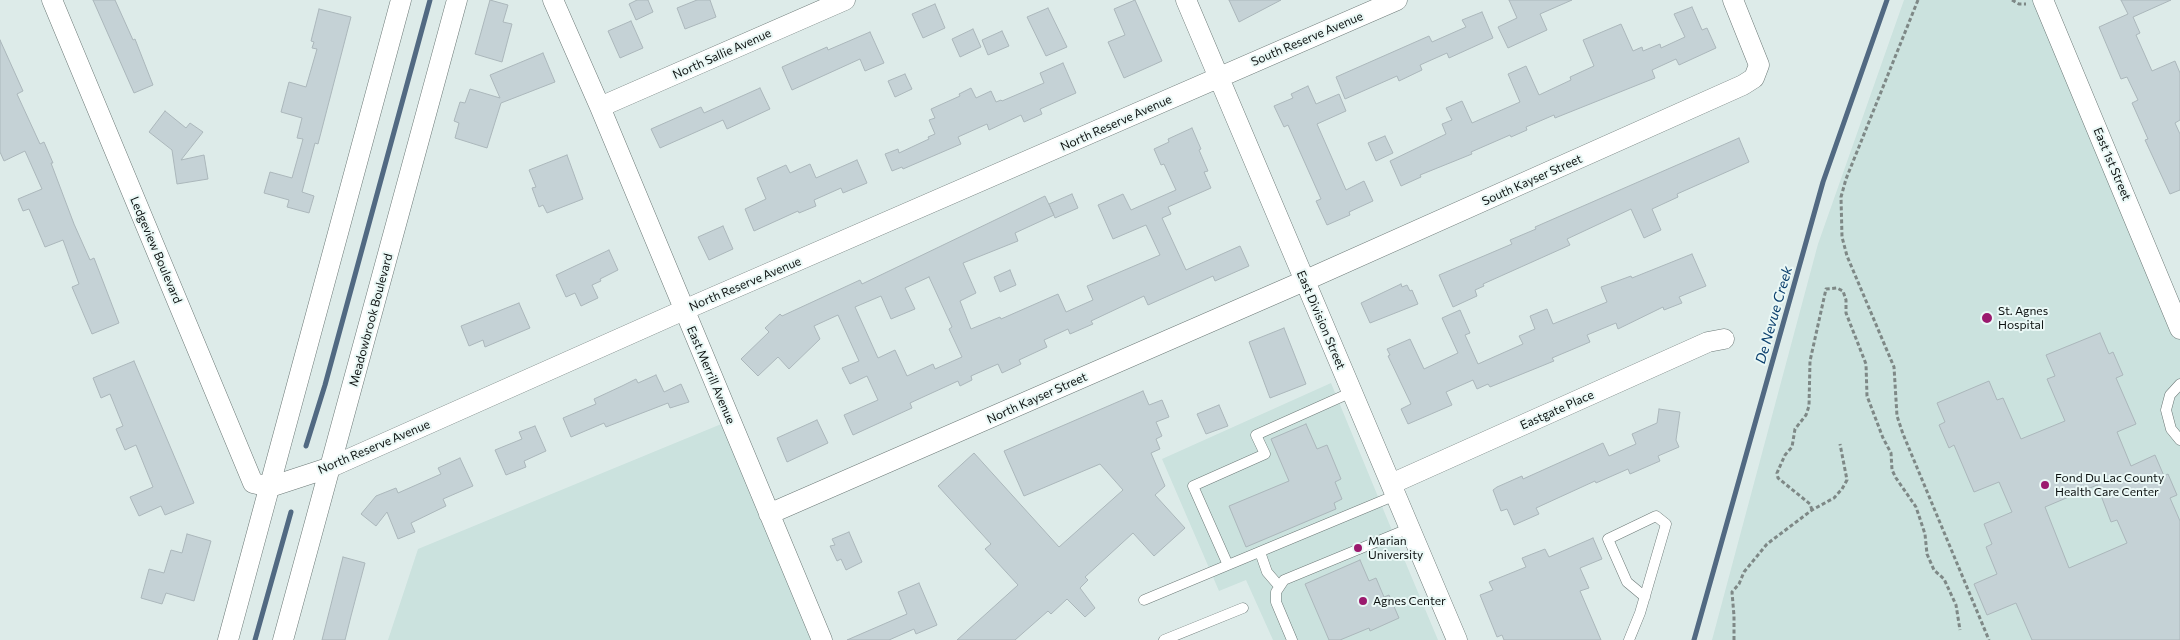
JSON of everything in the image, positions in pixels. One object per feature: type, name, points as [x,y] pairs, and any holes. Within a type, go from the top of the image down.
[{"type":"street","name":"Ledgeview Boulevard","points":[[52,0],[252,483],[270,487]]},
{"type":"street","points":[[228,640],[401,0]]},
{"type":"street","name":"Meadowbrook Boulevard","points":[[283,640],[457,0]]},
{"type":"street","name":"East Merrill Avenue","points":[[553,0],[600,107],[822,640]]},
{"type":"street","name":"North Sallie Avenue","points":[[600,107],[845,0]]},
{"type":"street","name":"East Division Street","points":[[1186,0],[1457,640]]},
{"type":"street","name":"South Reserve Avenue","points":[[1218,78],[1397,0]]},
{"type":"street","name":"South Kayser Street","points":[[1304,280],[1748,83],[1756,74],[1759,61],[1733,0]]},
{"type":"street","name":"East 1st Street","points":[[2035,2],[2171,283],[2180,329]]},
{"type":"street","name":"North Reserve Avenue","points":[[270,487],[331,467],[684,310],[1218,78]]},
{"type":"street","name":"North Kayser Street","points":[[769,514],[1304,280]]},
{"type":"street","name":"Eastgate Place","points":[[1394,489],[1708,342],[1724,339]]},
{"type":"lane","points":[[2180,384],[2170,395],[2166,410],[2171,429],[2180,440]]},
{"type":"lane","points":[[1228,565],[1193,486],[1265,454],[1256,435],[1352,392]]},
{"type":"lane","points":[[1144,600],[1260,552],[1394,489]]},
{"type":"lane","points":[[1629,640],[1645,597],[1666,524],[1656,516],[1608,539],[1627,582],[1645,597]]},
{"type":"lane","points":[[1292,640],[1276,602],[1276,592],[1284,580],[1410,528]]},
{"type":"lane","points":[[1260,552],[1267,572],[1279,586]]},
{"type":"lane","points":[[1164,640],[1184,636],[1243,608]]},
{"type":"path","points":[[1918,0],[1846,179],[1842,197],[1842,237],[1847,256],[1894,366],[1897,416],[1903,434],[1989,640]]},
{"type":"path","points":[[2012,0],[2019,4],[2035,2]]},
{"type":"path","points":[[1812,510],[1810,504],[1778,478],[1777,473],[1781,460],[1792,447],[1795,429],[1806,415],[1810,361],[1826,289],[1837,288],[1842,291],[1846,300],[1846,313],[1866,364],[1867,396],[1883,438],[1891,453],[1892,470],[1919,513],[1925,534],[1927,554],[1934,570],[1944,579],[1954,598],[1960,630]]},
{"type":"path","points":[[1734,640],[1732,592],[1739,584],[1744,572],[1766,544],[1812,510],[1834,498],[1847,480],[1840,444]]},
{"type":"shaded area","name":"St. Agnes Hospital","points":[[1904,0],[2043,0],[2180,329],[2180,640],[1712,640],[1818,244]]},
{"type":"shaded area","points":[[1331,383],[1438,640],[1273,640],[1246,580],[1219,591],[1162,459]]},
{"type":"shaded area","points":[[731,420],[822,640],[388,640],[418,549]]},
{"type":"building","points":[[93,0],[115,0],[133,40],[135,39],[153,85],[134,93]]},
{"type":"building","points":[[490,0],[508,5],[503,22],[512,24],[502,62],[475,54]]},
{"type":"building","points":[[637,0],[648,0],[653,12],[636,20],[629,4]]},
{"type":"building","points":[[697,0],[710,0],[716,17],[685,29],[677,8]]},
{"type":"building","points":[[1135,0],[1162,61],[1124,78],[1108,42],[1125,35],[1114,9]]},
{"type":"building","points":[[1229,0],[1281,0],[1239,22]]},
{"type":"building","points":[[1509,0],[1572,0],[1540,14],[1547,30],[1508,48],[1498,27],[1517,18]]},
{"type":"building","points":[[2121,0],[2171,0],[2133,17],[2140,33],[2136,35],[2152,71],[2175,61],[2180,73],[2180,120],[2175,123],[2180,134],[2180,190],[2170,194],[2145,140],[2148,139],[2132,103],[2138,100],[2127,77],[2121,79],[2099,27],[2128,14]]},
{"type":"building","points":[[935,4],[945,28],[923,38],[912,14]]},
{"type":"building","points":[[1692,7],[1702,30],[1707,28],[1716,48],[1679,65],[1676,59],[1652,70],[1655,78],[1555,118],[1554,115],[1526,127],[1527,130],[1511,137],[1510,135],[1471,152],[1472,154],[1420,175],[1421,177],[1401,186],[1390,161],[1446,134],[1442,124],[1452,120],[1446,108],[1462,101],[1472,123],[1520,102],[1508,74],[1526,66],[1539,95],[1571,80],[1570,77],[1594,66],[1583,40],[1621,24],[1633,51],[1642,47],[1643,51],[1660,44],[1661,48],[1685,37],[1674,14]]},
{"type":"building","points":[[1048,8],[1067,47],[1046,56],[1027,17]]},
{"type":"building","points":[[319,9],[351,17],[318,144],[315,143],[302,192],[314,196],[309,213],[287,207],[289,200],[264,193],[270,172],[292,178],[303,139],[297,138],[302,118],[281,112],[289,82],[306,87],[317,49],[312,48],[314,42],[311,41]]},
{"type":"building","points":[[1482,12],[1493,38],[1449,58],[1447,53],[1420,65],[1422,70],[1399,81],[1397,76],[1345,99],[1336,77],[1429,36],[1432,42],[1466,27],[1462,20]]},
{"type":"building","points":[[631,21],[643,48],[620,58],[608,31]]},
{"type":"building","points":[[973,29],[981,47],[960,57],[952,39]]},
{"type":"building","points":[[1002,31],[1009,46],[988,55],[982,40]]},
{"type":"building","points":[[870,32],[884,63],[865,71],[860,59],[792,90],[782,67],[827,47],[828,50]]},
{"type":"building","points":[[0,40],[23,91],[17,94],[40,144],[44,142],[74,224],[90,260],[94,258],[119,323],[92,334],[72,287],[79,284],[63,240],[45,247],[29,209],[23,211],[18,199],[42,189],[25,151],[4,161],[0,152]]},
{"type":"building","points":[[543,53],[555,82],[501,103],[487,148],[455,138],[459,123],[454,121],[460,102],[465,103],[470,89],[500,98],[490,75]]},
{"type":"building","points":[[1063,63],[1076,93],[1040,109],[1042,114],[1024,122],[1021,115],[989,130],[987,124],[958,137],[961,144],[903,169],[902,167],[892,171],[885,154],[898,149],[899,153],[929,139],[928,137],[935,134],[929,120],[935,118],[931,109],[960,96],[959,94],[971,88],[976,98],[991,91],[996,102],[1002,101],[1044,83],[1040,73]]},
{"type":"building","points":[[905,74],[912,89],[895,97],[888,81]]},
{"type":"building","points":[[1308,86],[1316,104],[1339,94],[1346,111],[1317,124],[1346,190],[1364,181],[1373,201],[1349,212],[1350,215],[1327,225],[1316,201],[1321,199],[1288,125],[1284,127],[1274,106],[1293,98],[1291,94]]},
{"type":"building","points":[[760,88],[770,109],[727,129],[723,120],[660,148],[651,129],[701,107],[704,113]]},
{"type":"building","points":[[165,111],[186,128],[190,123],[203,132],[181,160],[204,155],[208,179],[177,184],[172,150],[149,132]]},
{"type":"building","points":[[1192,128],[1208,171],[1204,172],[1211,188],[1168,207],[1171,214],[1162,218],[1186,270],[1240,246],[1249,266],[1215,281],[1213,276],[1148,305],[1144,296],[1091,321],[1093,324],[1070,334],[1068,329],[1044,340],[1047,347],[1019,360],[1021,364],[1002,373],[998,364],[971,376],[972,380],[960,386],[958,381],[910,403],[912,408],[853,435],[844,415],[878,400],[867,376],[850,384],[842,368],[859,361],[838,315],[814,326],[820,339],[789,369],[778,357],[758,376],[741,359],[769,332],[765,328],[780,314],[782,316],[860,280],[862,284],[1045,196],[1054,215],[1015,233],[1018,241],[963,263],[976,293],[960,301],[971,329],[1000,317],[1001,319],[1058,294],[1066,312],[1093,300],[1087,286],[1160,255],[1146,225],[1113,239],[1098,205],[1123,194],[1131,210],[1176,190],[1164,164],[1161,165],[1154,149],[1169,142],[1168,139]],"holes":[[[929,277],[952,327],[949,329],[962,357],[935,369],[933,364],[907,376],[895,350],[878,358],[855,307],[881,296],[891,319],[915,309],[905,288]]]},
{"type":"building","points":[[1385,136],[1393,153],[1376,161],[1368,143]]},
{"type":"building","points":[[1739,138],[1749,162],[1677,194],[1678,197],[1652,209],[1661,230],[1644,238],[1631,209],[1567,239],[1570,245],[1483,284],[1484,286],[1475,290],[1477,296],[1453,307],[1439,275],[1512,244],[1510,240],[1536,229],[1535,227]]},
{"type":"building","points":[[567,155],[583,199],[547,213],[543,205],[539,207],[532,188],[536,187],[529,170]]},
{"type":"building","points":[[857,160],[867,183],[843,193],[841,188],[814,200],[816,206],[799,213],[798,211],[754,231],[745,209],[766,199],[757,178],[786,165],[790,173],[810,164],[816,178]]},
{"type":"building","points":[[1072,194],[1078,208],[1055,218],[1049,204]]},
{"type":"building","points":[[723,226],[733,249],[709,260],[698,237]]},
{"type":"building","points":[[609,250],[618,270],[592,285],[598,298],[581,306],[575,293],[566,297],[556,275]]},
{"type":"building","points":[[1692,254],[1706,286],[1679,297],[1682,303],[1664,310],[1663,307],[1618,329],[1616,323],[1587,335],[1590,342],[1552,358],[1554,361],[1490,387],[1488,384],[1477,389],[1473,380],[1446,392],[1452,405],[1408,424],[1401,409],[1411,404],[1388,356],[1390,355],[1387,349],[1410,339],[1424,369],[1458,353],[1442,318],[1460,310],[1470,333],[1465,335],[1478,364],[1523,344],[1519,336],[1535,329],[1530,316],[1547,309],[1553,324],[1607,302],[1601,287],[1631,276],[1632,278]]},
{"type":"building","points":[[1010,270],[1016,285],[1000,292],[994,277]]},
{"type":"building","points":[[1401,284],[1402,287],[1407,285],[1410,291],[1412,290],[1418,304],[1370,323],[1361,303]]},
{"type":"building","points":[[519,303],[530,328],[485,347],[483,340],[469,346],[461,326]]},
{"type":"building","points":[[1284,328],[1306,384],[1270,398],[1249,342]]},
{"type":"building","name":"Fond Du Lac County Health Care Center","points":[[2100,333],[2109,354],[2113,352],[2123,375],[2116,378],[2136,424],[2117,432],[2131,466],[2155,455],[2164,476],[2168,474],[2177,495],[2170,498],[2180,521],[2180,640],[2032,640],[2016,603],[1987,615],[1974,584],[1997,574],[1986,547],[1992,544],[1984,524],[2012,512],[1999,482],[1974,492],[1954,445],[1949,448],[1939,425],[1945,422],[1937,403],[1989,381],[1997,400],[2003,398],[2021,439],[2065,421],[2047,379],[2055,376],[2046,355]],"holes":[[[2097,485],[2111,522],[2117,520],[2127,543],[2069,568],[2045,507]]]},
{"type":"building","points":[[134,361],[194,503],[165,515],[161,506],[139,516],[130,497],[153,487],[136,445],[125,450],[116,429],[123,426],[110,394],[101,398],[93,378]]},
{"type":"building","points":[[656,375],[664,392],[681,384],[689,402],[670,408],[668,403],[606,427],[604,423],[571,437],[563,418],[596,404],[594,399],[636,379],[638,383]]},
{"type":"building","points":[[1143,391],[1149,405],[1162,400],[1169,417],[1156,422],[1162,436],[1156,439],[1160,449],[1151,453],[1165,486],[1155,495],[1185,528],[1154,556],[1133,533],[1085,577],[1088,580],[1080,588],[1095,608],[1085,617],[1067,599],[1051,614],[1048,611],[1015,640],[957,640],[1018,585],[985,549],[991,544],[938,486],[974,453],[1059,547],[1123,490],[1100,464],[1024,496],[1004,451]]},
{"type":"building","points":[[1219,405],[1228,426],[1206,434],[1197,414]]},
{"type":"building","points":[[1659,409],[1680,412],[1676,440],[1679,447],[1658,456],[1660,461],[1630,474],[1628,469],[1596,483],[1595,481],[1536,508],[1539,514],[1514,525],[1507,509],[1501,511],[1493,490],[1497,487],[1522,476],[1523,479],[1603,443],[1609,456],[1636,444],[1632,434],[1657,423]]},
{"type":"building","points":[[817,420],[828,443],[787,462],[777,438]]},
{"type":"building","points":[[1306,424],[1317,449],[1327,445],[1341,479],[1335,482],[1342,499],[1334,503],[1336,509],[1246,547],[1229,506],[1289,481],[1271,439]]},
{"type":"building","points":[[535,426],[546,451],[524,461],[526,467],[506,475],[495,450],[522,439],[519,432]]},
{"type":"building","points":[[460,458],[473,486],[443,499],[446,506],[411,523],[415,532],[398,539],[387,512],[376,526],[361,514],[376,496],[396,488],[398,493],[441,474],[438,468]]},
{"type":"building","points":[[849,532],[862,562],[846,570],[841,559],[837,561],[830,546],[835,545],[832,539]]},
{"type":"building","points":[[187,534],[211,541],[194,601],[166,593],[162,604],[141,598],[149,569],[164,573],[171,550],[182,553]]},
{"type":"building","points":[[1593,538],[1602,559],[1580,568],[1589,588],[1580,591],[1601,640],[1504,640],[1502,635],[1497,637],[1480,595],[1493,590],[1489,582],[1526,567],[1522,558],[1545,549],[1549,557]]},
{"type":"building","points":[[343,557],[365,563],[345,640],[322,640]]},
{"type":"building","name":"Agnes Center","points":[[1360,560],[1369,581],[1376,578],[1384,597],[1389,595],[1399,618],[1370,631],[1369,628],[1340,640],[1329,640],[1305,584]]},
{"type":"building","points":[[919,583],[937,625],[916,634],[914,629],[889,640],[847,640],[907,614],[898,592]]},
{"type":"waterway","points":[[306,446],[325,385],[430,0]]},
{"type":"waterway","name":"De Nevue Creek","points":[[1694,640],[1823,182],[1887,0]]},
{"type":"waterway","points":[[255,640],[291,512]]},
{"type":"place","name":"St. Agnes Hospital","points":[[1987,318]]},
{"type":"place","name":"Fond Du Lac County Health Care Center","points":[[2045,485]]},
{"type":"place","name":"Marian University","points":[[1358,548]]},
{"type":"place","name":"Agnes Center","points":[[1363,601]]}]
